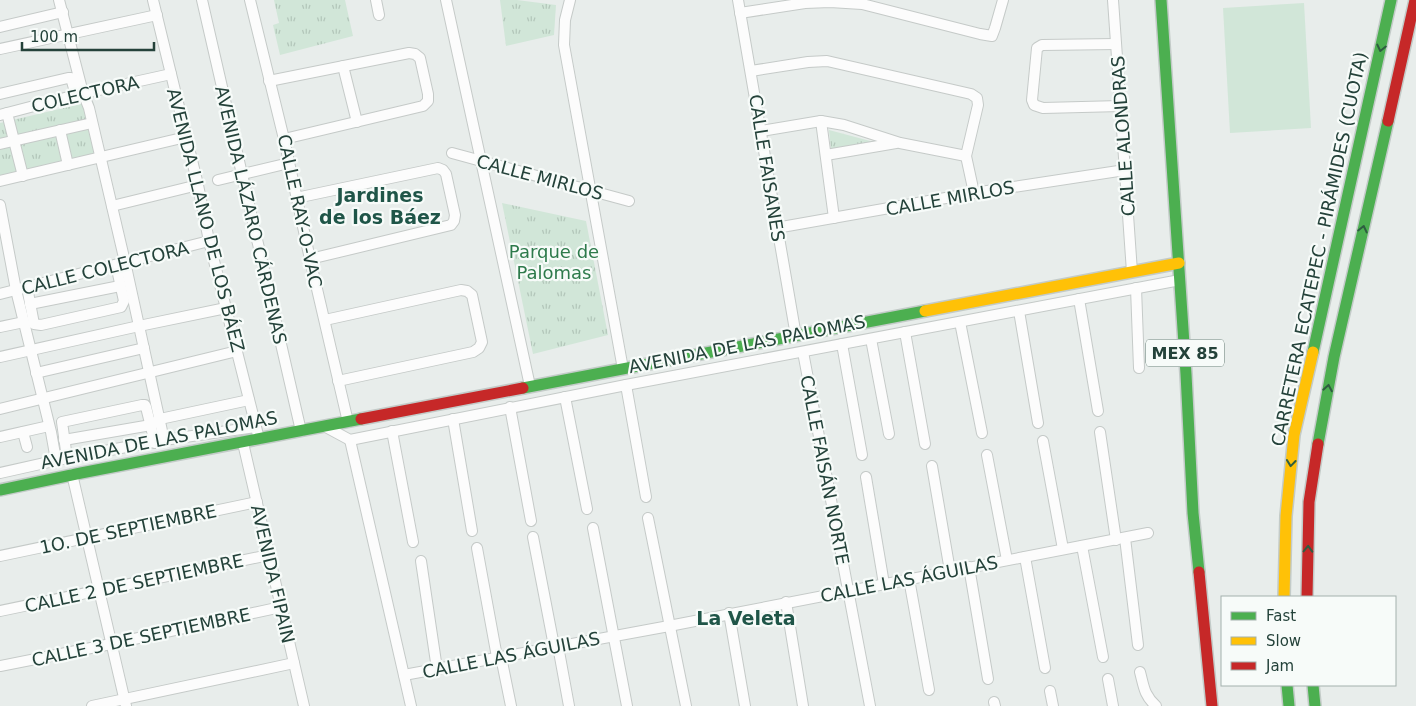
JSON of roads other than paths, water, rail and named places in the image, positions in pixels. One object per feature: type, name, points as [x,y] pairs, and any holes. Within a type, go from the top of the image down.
[{"type":"main road","name":"MEX 85","points":[[1161,0],[1179,263],[1193,513],[1212,706]]},
{"type":"main road","name":"CARRETERA ECATEPEC - PIRÁMIDES (CUOTA)","points":[[1284,596],[1284,554],[1294,434],[1392,0]]},
{"type":"main road","name":"CARRETERA ECATEPEC - PIRÁMIDES (CUOTA)","points":[[1307,596],[1309,502],[1316,452],[1334,356],[1415,0]]},
{"type":"main road","name":"AVENIDA DE LAS PALOMAS","points":[[0,490],[72,474],[259,440],[530,386],[1179,263]]},
{"type":"main road","points":[[1287,686],[1289,706]]},
{"type":"main road","points":[[1313,686],[1315,706]]},
{"type":"street","points":[[60,0],[79,94]]},
{"type":"street","name":"AVENIDA LLANO DE LOS BÁEZ","points":[[154,0],[198,185],[209,241],[238,350],[259,440]]},
{"type":"street","name":"AVENIDA LÁZARO CÁRDENAS","points":[[202,0],[301,431]]},
{"type":"street","name":"CALLE RAY-O-VAC","points":[[250,0],[290,163],[296,198],[348,422]]},
{"type":"street","points":[[376,0],[379,15]]},
{"type":"street","points":[[446,0],[530,386]]},
{"type":"street","points":[[570,0],[565,20],[564,45],[623,369]]},
{"type":"street","name":"CALLE FAISANES","points":[[738,0],[796,336]]},
{"type":"street","points":[[740,13],[805,3],[862,4],[992,36],[1003,0]]},
{"type":"street","name":"CALLE ALONDRAS","points":[[1113,0],[1132,272]]},
{"type":"street","points":[[0,27],[62,12]]},
{"type":"street","points":[[0,49],[157,15]]},
{"type":"street","points":[[1116,44],[1042,45],[1037,48],[1032,100],[1034,105],[1043,108],[1120,106]]},
{"type":"street","points":[[269,81],[409,54],[415,54],[420,58],[428,94],[428,100],[423,106],[284,139]]},
{"type":"street","points":[[751,71],[827,61],[971,94],[977,98],[978,105],[966,156],[974,193]]},
{"type":"street","points":[[343,66],[357,122]]},
{"type":"street","name":"COLECTORA","points":[[4,114],[79,94],[171,74]]},
{"type":"street","points":[[0,94],[71,78],[89,108],[112,206],[120,264],[128,300]]},
{"type":"street","points":[[4,114],[14,140],[23,176]]},
{"type":"street","points":[[761,131],[821,121],[844,125],[900,143],[966,156]]},
{"type":"street","points":[[821,121],[834,218]]},
{"type":"street","points":[[0,144],[92,123]]},
{"type":"street","points":[[60,130],[68,164]]},
{"type":"street","points":[[0,181],[186,137]]},
{"type":"street","points":[[826,155],[900,143]]},
{"type":"street","name":"CALLE MIRLOS","points":[[452,153],[629,201]]},
{"type":"street","points":[[218,180],[290,163]]},
{"type":"street","points":[[296,198],[438,168],[446,174],[455,215],[451,226],[310,260]]},
{"type":"street","name":"CALLE MIRLOS","points":[[776,228],[974,193],[1125,170]]},
{"type":"street","points":[[112,206],[198,185]]},
{"type":"street","points":[[0,205],[3,233],[16,290],[28,324]]},
{"type":"street","name":"CALLE COLECTORA","points":[[0,294],[209,241]]},
{"type":"street","points":[[120,264],[120,286],[139,326],[144,348],[155,422],[160,442]]},
{"type":"street","name":"AVENIDA DE LAS PALOMAS","points":[[350,440],[510,407],[1180,280]]},
{"type":"street","points":[[30,304],[120,286]]},
{"type":"street","points":[[27,287],[30,304],[28,324],[31,350],[50,429],[62,459]]},
{"type":"street","points":[[1136,288],[1139,368]]},
{"type":"street","points":[[325,320],[461,290],[467,291],[472,295],[482,342],[479,348],[473,352],[338,381]]},
{"type":"street","points":[[1079,299],[1098,411]]},
{"type":"street","points":[[0,327],[28,324],[41,326],[121,307],[128,300]]},
{"type":"street","points":[[0,358],[226,308]]},
{"type":"street","points":[[1019,311],[1038,423]]},
{"type":"street","points":[[960,322],[982,433]]},
{"type":"street","points":[[905,332],[925,444]]},
{"type":"street","points":[[871,339],[889,434]]},
{"type":"street","points":[[842,344],[862,456]]},
{"type":"street","points":[[36,373],[144,348]]},
{"type":"street","points":[[0,409],[238,350]]},
{"type":"street","name":"CALLE FAISÁN NORTE","points":[[803,352],[870,706]]},
{"type":"street","points":[[626,385],[646,497]]},
{"type":"street","points":[[565,397],[587,509]]},
{"type":"street","points":[[0,437],[50,429],[63,435],[155,422],[249,400]]},
{"type":"street","points":[[62,459],[62,422],[64,420],[145,404],[155,422]]},
{"type":"street","points":[[510,407],[531,521]]},
{"type":"street","points":[[453,419],[472,531]]},
{"type":"street","name":"AVENIDA DE LAS PALOMAS","points":[[0,473],[62,459],[256,426]]},
{"type":"street","points":[[324,426],[350,440],[411,706]]},
{"type":"street","points":[[392,431],[413,542]]},
{"type":"street","points":[[23,432],[27,447]]},
{"type":"street","points":[[1100,432],[1121,539],[1138,645]]},
{"type":"street","points":[[1043,441],[1063,549]]},
{"type":"street","name":"AVENIDA FIPAIN","points":[[243,442],[304,706]]},
{"type":"street","points":[[987,454],[1007,560]]},
{"type":"street","points":[[932,466],[950,571]]},
{"type":"street","points":[[72,474],[125,703]]},
{"type":"street","points":[[866,477],[884,584]]},
{"type":"street","name":"1O. DE SEPTIEMBRE","points":[[0,556],[257,502]]},
{"type":"street","points":[[648,518],[686,706]]},
{"type":"street","points":[[593,528],[627,706]]},
{"type":"street","name":"CALLE LAS ÁGUILAS","points":[[404,675],[669,626],[1148,533]]},
{"type":"street","points":[[534,537],[569,706]]},
{"type":"street","points":[[1082,546],[1103,657]]},
{"type":"street","points":[[477,548],[511,706]]},
{"type":"street","name":"CALLE 2 DE SEPTIEMBRE","points":[[0,611],[269,555]]},
{"type":"street","points":[[1025,557],[1045,668]]},
{"type":"street","points":[[420,561],[437,669]]},
{"type":"street","points":[[969,567],[988,679]]},
{"type":"street","points":[[909,579],[929,690]]},
{"type":"street","points":[[786,602],[803,706]]},
{"type":"street","name":"CALLE 3 DE SEPTIEMBRE","points":[[0,666],[281,607]]},
{"type":"street","points":[[729,613],[745,706]]},
{"type":"street","points":[[92,706],[125,703],[294,663]]},
{"type":"street","points":[[1140,672],[1145,693],[1156,706]]},
{"type":"street","points":[[1108,679],[1113,706]]},
{"type":"street","points":[[1050,691],[1053,706]]},
{"type":"district","name":"Jardines de los Báez","points":[[380,206]]},
{"type":"district","name":"La Veleta","points":[[746,618]]},
{"type":"park label","name":"Parque de Palomas","points":[[554,261]]}]
